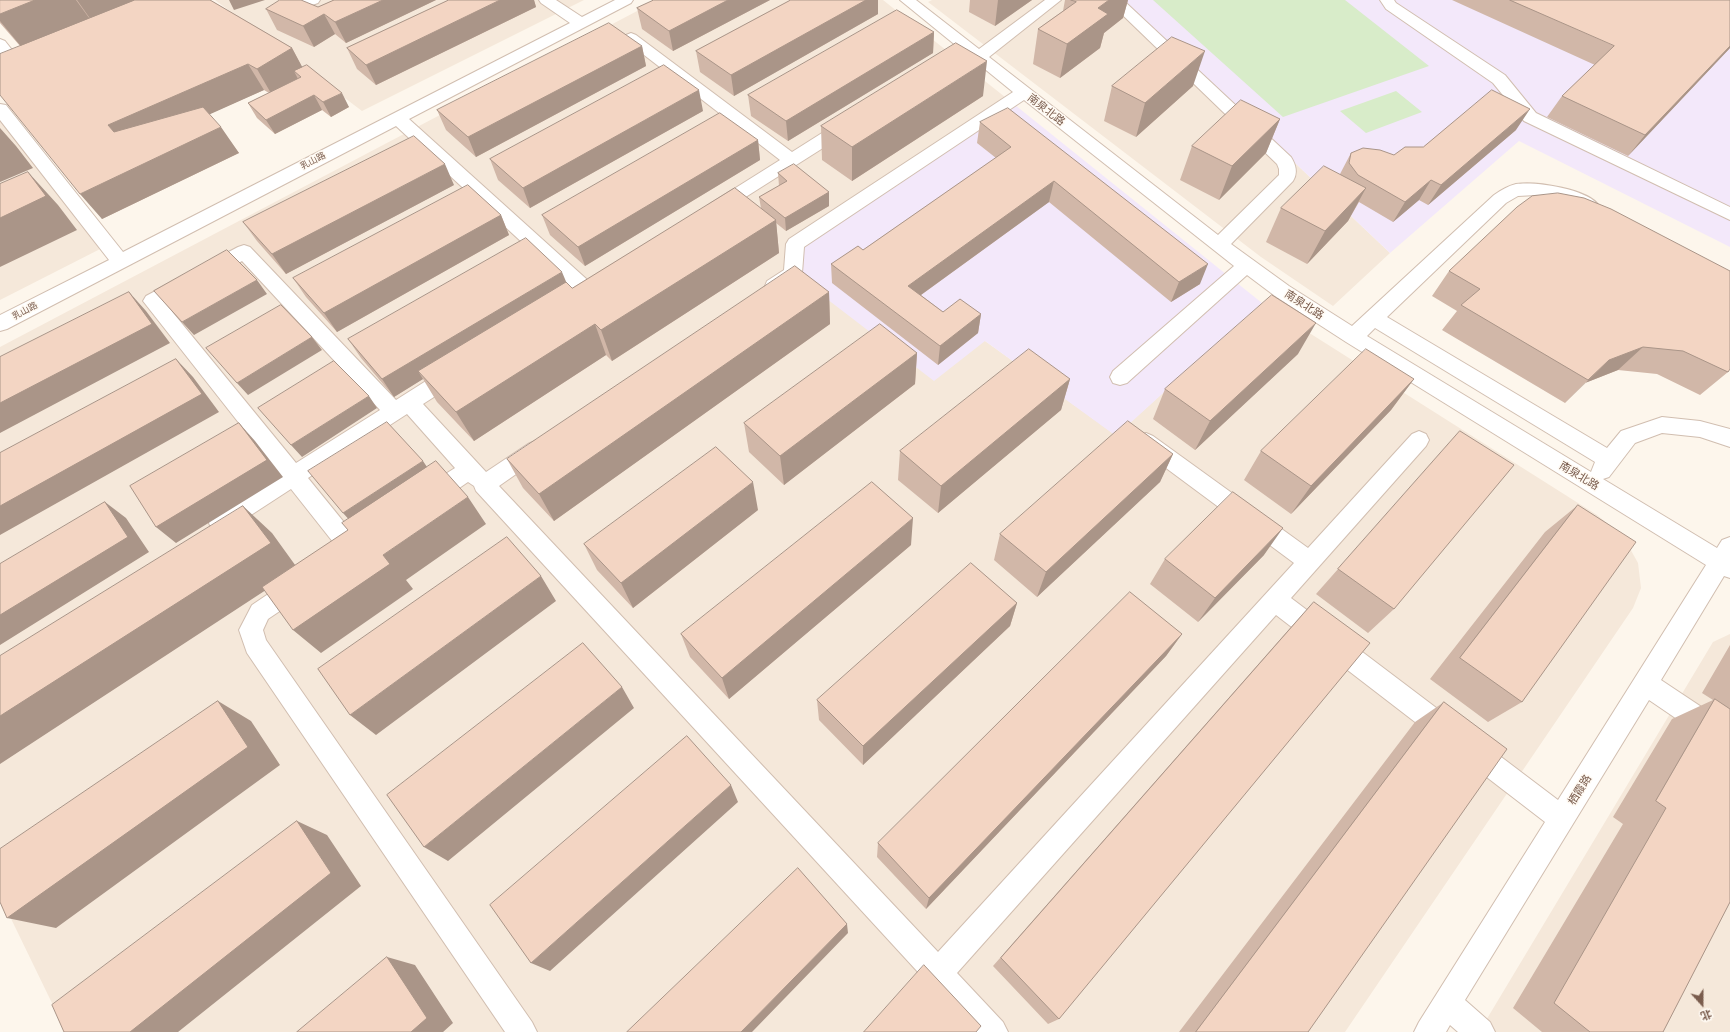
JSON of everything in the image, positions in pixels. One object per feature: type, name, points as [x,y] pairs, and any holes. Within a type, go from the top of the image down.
[{"type":"street","points":[[291,7],[313,0]]},
{"type":"street","points":[[546,0],[581,23]]},
{"type":"street","name":"乳山路","points":[[0,324],[626,0]]},
{"type":"street","name":"南泉北路","points":[[909,0],[1218,246],[1282,291],[1353,337],[1591,483],[1727,559]]},
{"type":"street","points":[[979,57],[1054,0]]},
{"type":"street","points":[[1114,0],[1285,161],[1288,168],[1287,177],[1218,246]]},
{"type":"street","points":[[1387,0],[1391,6],[1499,79],[1530,117],[1730,214]]},
{"type":"street","points":[[631,38],[792,160]]},
{"type":"street","points":[[0,44],[12,60],[0,65]]},
{"type":"street","points":[[760,295],[793,273],[795,244],[1024,92]]},
{"type":"street","points":[[0,109],[120,261]]},
{"type":"street","points":[[699,219],[859,117]]},
{"type":"street","points":[[397,118],[586,290]]},
{"type":"street","points":[[1353,337],[1500,199],[1515,190],[1538,190],[1561,193],[1602,212]]},
{"type":"street","points":[[332,563],[362,543],[293,476],[153,301],[244,252],[401,407],[477,477],[993,1032]]},
{"type":"street","points":[[1120,377],[1246,266]]},
{"type":"street","points":[[1374,318],[1610,460]]},
{"type":"street","points":[[206,532],[468,365]]},
{"type":"street","points":[[1591,483],[1628,438],[1662,425],[1700,430],[1730,438]]},
{"type":"street","points":[[1135,434],[1310,562]]},
{"type":"street","points":[[411,509],[550,440]]},
{"type":"street","points":[[938,973],[1419,440]]},
{"type":"street","name":"栖霞路","points":[[1429,1032],[1448,1004],[1646,684],[1727,559]]},
{"type":"street","points":[[313,576],[260,612],[251,630],[255,645],[522,1032]]},
{"type":"street","points":[[1274,600],[1562,819]]},
{"type":"street","points":[[1646,684],[1730,740]]},
{"type":"street","points":[[1448,1004],[1480,1032]]},
{"type":"shaded area","points":[[215,0],[584,0],[362,111]]},
{"type":"shaded area","points":[[658,0],[883,0],[1010,101],[985,341],[1116,435],[1262,303],[1597,515],[1623,536],[1638,563],[1641,588],[1633,608],[1345,1032],[66,1032],[0,896],[0,347]]},
{"type":"shaded area","points":[[932,0],[1123,0],[1390,253],[1333,306],[1261,257],[928,2]]},
{"type":"shaded area","points":[[1123,0],[1730,0],[1730,247],[1519,141],[1390,253]]},
{"type":"shaded area","points":[[1010,101],[1262,303],[1116,436],[985,341],[934,381],[793,273],[795,244]]},
{"type":"shaded area","points":[[0,106],[108,245],[0,300]]},
{"type":"shaded area","points":[[1730,634],[1730,1032],[1479,1032],[1713,642]]},
{"type":"green space","points":[[1153,0],[1345,0],[1429,66],[1283,117]]},
{"type":"green space","points":[[1396,91],[1422,112],[1366,133],[1340,111]]},
{"type":"building","points":[[0,0],[35,0],[0,14]]},
{"type":"building","points":[[135,0],[210,0],[292,48],[257,69],[248,64],[108,125],[114,132],[203,107],[221,127],[80,194],[0,95],[0,54]]},
{"type":"building","points":[[280,0],[301,0],[318,7],[334,0],[383,0],[335,22],[324,14],[303,26],[266,9]]},
{"type":"building","points":[[449,0],[500,0],[366,65],[347,48]]},
{"type":"building","points":[[654,0],[728,0],[669,31],[637,8]]},
{"type":"building","points":[[791,0],[866,0],[731,75],[696,51]]},
{"type":"building","points":[[1071,0],[1109,0],[1098,8],[1108,14],[1067,44],[1038,29],[1076,2]]},
{"type":"building","points":[[1510,0],[1730,0],[1730,46],[1645,135],[1562,96],[1614,46]]},
{"type":"building","points":[[897,10],[934,32],[786,121],[748,95]]},
{"type":"building","points":[[609,23],[642,46],[468,137],[437,110]]},
{"type":"building","points":[[1172,37],[1205,51],[1145,103],[1112,86]]},
{"type":"building","points":[[956,43],[987,61],[852,147],[821,126]]},
{"type":"building","points":[[307,65],[342,93],[323,102],[314,95],[266,120],[248,103],[301,77],[294,71]]},
{"type":"building","points":[[664,65],[699,90],[523,188],[490,159]]},
{"type":"building","points":[[1492,90],[1530,109],[1441,185],[1431,180],[1405,202],[1358,175],[1349,163],[1351,153],[1363,148],[1380,150],[1394,155],[1405,147],[1423,147]]},
{"type":"building","points":[[1241,100],[1280,119],[1232,166],[1192,146]]},
{"type":"building","points":[[1008,108],[1208,264],[1179,282],[1054,181],[908,286],[943,312],[960,299],[981,314],[940,346],[831,264],[858,246],[863,250],[1011,147],[980,122]]},
{"type":"building","points":[[720,113],[758,140],[578,247],[542,215]]},
{"type":"building","points":[[414,136],[445,164],[272,254],[243,222]]},
{"type":"building","points":[[794,164],[829,192],[785,218],[759,197],[787,181],[778,173]]},
{"type":"building","points":[[1324,166],[1366,188],[1325,231],[1281,208]]},
{"type":"building","points":[[28,172],[46,196],[0,218],[0,184]]},
{"type":"building","points":[[468,185],[501,215],[324,313],[293,278]]},
{"type":"building","points":[[735,188],[776,220],[601,330],[595,324],[456,412],[418,371],[566,282],[572,288]]},
{"type":"building","points":[[1558,193],[1584,198],[1611,209],[1730,271],[1730,369],[1728,372],[1683,351],[1643,347],[1609,360],[1588,380],[1461,305],[1480,289],[1449,271],[1517,207],[1532,196]]},
{"type":"building","points":[[526,238],[562,272],[382,379],[348,339]]},
{"type":"building","points":[[227,250],[257,280],[182,322],[154,291]]},
{"type":"building","points":[[795,266],[829,292],[539,494],[507,459]]},
{"type":"building","points":[[129,292],[152,324],[0,403],[0,357]]},
{"type":"building","points":[[1272,295],[1316,323],[1210,421],[1165,389]]},
{"type":"building","points":[[281,305],[312,337],[237,383],[206,348]]},
{"type":"building","points":[[880,324],[917,353],[780,456],[744,423]]},
{"type":"building","points":[[1029,349],[1070,379],[941,486],[900,451]]},
{"type":"building","points":[[1366,349],[1414,379],[1311,486],[1261,451]]},
{"type":"building","points":[[176,359],[202,394],[0,506],[0,453]]},
{"type":"building","points":[[334,361],[369,396],[291,445],[258,408]]},
{"type":"building","points":[[1128,421],[1173,454],[1046,572],[1000,534]]},
{"type":"building","points":[[387,422],[423,461],[343,513],[308,471]]},
{"type":"building","points":[[239,423],[267,460],[156,527],[130,486]]},
{"type":"building","points":[[1460,431],[1514,465],[1394,609],[1338,569]]},
{"type":"building","points":[[716,447],[753,482],[621,583],[584,544]]},
{"type":"building","points":[[436,461],[468,497],[383,555],[390,564],[293,630],[262,587],[348,530],[342,523]]},
{"type":"building","points":[[872,482],[913,518],[722,678],[681,634]]},
{"type":"building","points":[[1233,492],[1283,528],[1215,598],[1165,559]]},
{"type":"building","points":[[105,502],[128,537],[0,615],[0,564]]},
{"type":"building","points":[[1578,505],[1636,542],[1522,702],[1460,658]]},
{"type":"building","points":[[243,506],[271,543],[0,716],[0,656]]},
{"type":"building","points":[[507,537],[541,576],[350,715],[318,669]]},
{"type":"building","points":[[971,563],[1017,603],[863,746],[817,700]]},
{"type":"building","points":[[1130,592],[1182,634],[929,898],[878,843]]},
{"type":"building","points":[[1314,602],[1370,643],[1059,1019],[1001,958]]},
{"type":"building","points":[[583,643],[622,687],[424,847],[387,795]]},
{"type":"building","points":[[1715,699],[1730,709],[1730,902],[1663,1032],[1590,1032],[1554,1003],[1666,808],[1656,801]]},
{"type":"building","points":[[218,701],[248,747],[7,918],[0,902],[0,849]]},
{"type":"building","points":[[1444,702],[1507,749],[1308,1032],[1196,1032]]},
{"type":"building","points":[[687,736],[731,785],[531,963],[490,905]]},
{"type":"building","points":[[297,821],[331,873],[130,1032],[64,1032],[52,1005]]},
{"type":"building","points":[[798,868],[847,924],[741,1032],[627,1032]]},
{"type":"building","points":[[387,957],[427,1018],[411,1032],[297,1032]]},
{"type":"building","points":[[924,965],[981,1026],[976,1032],[864,1032]]}]
